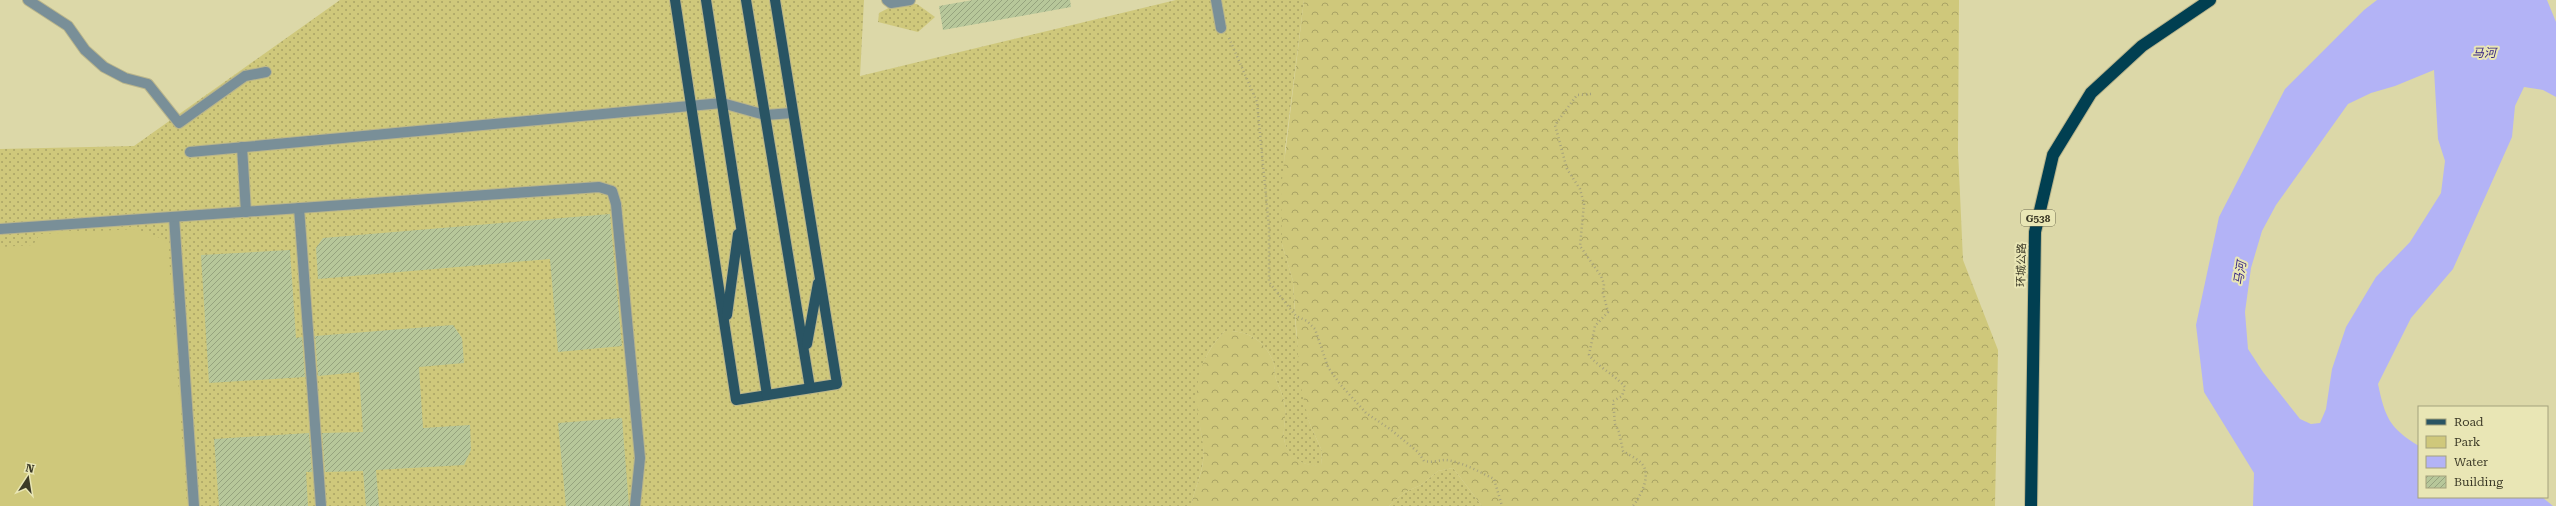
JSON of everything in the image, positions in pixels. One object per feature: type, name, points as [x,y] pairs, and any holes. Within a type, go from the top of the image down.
[{"type":"highway","name":"环城公路","points":[[2030,506],[2035,232],[2053,155],[2091,93],[2142,46],[2210,0]]},
{"type":"main road","points":[[675,0],[736,400],[837,384],[775,0]]},
{"type":"main road","points":[[706,0],[767,395]]},
{"type":"main road","points":[[746,0],[810,388]]},
{"type":"main road","points":[[725,326],[740,218]]},
{"type":"main road","points":[[807,366],[808,332],[819,276]]},
{"type":"street","points":[[28,0],[68,26],[85,50],[104,67],[125,78],[148,84],[179,123],[246,76],[266,72]]},
{"type":"street","points":[[887,0],[891,3],[910,0]]},
{"type":"street","points":[[1216,0],[1221,28]]},
{"type":"street","points":[[190,152],[722,102],[765,115],[793,112]]},
{"type":"street","points":[[242,147],[246,212]]},
{"type":"street","points":[[0,229],[599,187],[612,191],[616,204],[640,451],[635,506]]},
{"type":"street","points":[[299,208],[321,506]]},
{"type":"street","points":[[174,217],[194,506]]},
{"type":"path","points":[[1221,28],[1231,40],[1257,102],[1268,227],[1269,282],[1296,316],[1308,321],[1315,329],[1334,376],[1358,406],[1390,429],[1418,452],[1424,461],[1435,463],[1444,460],[1455,462],[1494,479],[1502,506]]},
{"type":"path","points":[[1591,94],[1576,95],[1555,125],[1567,169],[1580,189],[1584,204],[1580,246],[1601,276],[1604,284],[1603,293],[1608,312],[1595,326],[1589,355],[1598,365],[1615,376],[1625,386],[1622,396],[1613,401],[1614,424],[1619,432],[1624,451],[1642,465],[1646,474],[1645,482],[1633,506]]},
{"type":"green space","points":[[340,0],[864,0],[860,76],[1176,0],[1304,0],[1285,149],[1282,244],[1293,281],[1296,332],[1306,405],[1309,422],[1322,451],[1321,466],[1314,466],[1296,460],[1285,445],[1285,404],[1276,379],[1273,361],[1265,347],[1254,337],[1247,334],[1225,331],[1209,352],[1203,363],[1200,375],[1198,386],[1198,411],[1204,455],[1192,506],[0,506],[0,149],[134,146]]},
{"type":"green space","points":[[1304,0],[1959,0],[1958,150],[1963,260],[1998,350],[1995,506],[1482,506],[1453,468],[1438,471],[1421,485],[1405,492],[1389,506],[1192,506],[1193,497],[1202,467],[1203,455],[1203,443],[1197,402],[1198,380],[1210,349],[1225,331],[1247,334],[1254,337],[1265,347],[1273,361],[1276,379],[1285,404],[1285,445],[1292,455],[1302,462],[1321,465],[1322,451],[1309,422],[1300,383],[1293,281],[1282,244],[1281,188]]},
{"type":"green space","points":[[898,3],[917,4],[935,17],[918,32],[878,22],[879,13]]},
{"type":"green space","points":[[136,229],[168,241],[187,506],[0,506],[0,247],[33,245],[40,234]]},
{"type":"green space","points":[[1453,468],[1482,506],[1389,506],[1405,492],[1421,485],[1438,471]]},
{"type":"water","name":"马河","points":[[2377,0],[2547,0],[2556,22],[2556,97],[2543,90],[2524,87],[2515,106],[2512,137],[2453,269],[2411,318],[2378,384],[2383,405],[2390,421],[2409,440],[2418,445],[2418,498],[2543,498],[2553,506],[2253,506],[2254,473],[2204,392],[2196,325],[2219,217],[2285,89],[2364,10]],"holes":[[[2434,70],[2438,139],[2445,161],[2441,193],[2410,242],[2376,277],[2346,327],[2332,369],[2326,409],[2320,423],[2311,424],[2300,419],[2263,372],[2248,349],[2245,312],[2251,268],[2262,231],[2276,205],[2348,104],[2371,93],[2395,86]]]},
{"type":"building","points":[[973,0],[1070,0],[1071,7],[943,30],[939,6]]},
{"type":"building","points":[[610,214],[622,346],[558,352],[550,259],[318,279],[316,248],[323,238]]},
{"type":"building","points":[[290,250],[296,338],[302,337],[305,377],[209,383],[201,255]]},
{"type":"building","points":[[453,325],[462,338],[464,363],[419,367],[423,428],[470,425],[471,450],[464,465],[376,470],[379,506],[366,506],[363,471],[325,472],[322,433],[363,432],[359,372],[318,376],[315,336]]},
{"type":"building","points":[[622,418],[629,506],[566,506],[558,423]]},
{"type":"building","points":[[309,433],[312,472],[306,472],[308,506],[219,506],[214,439]]}]
